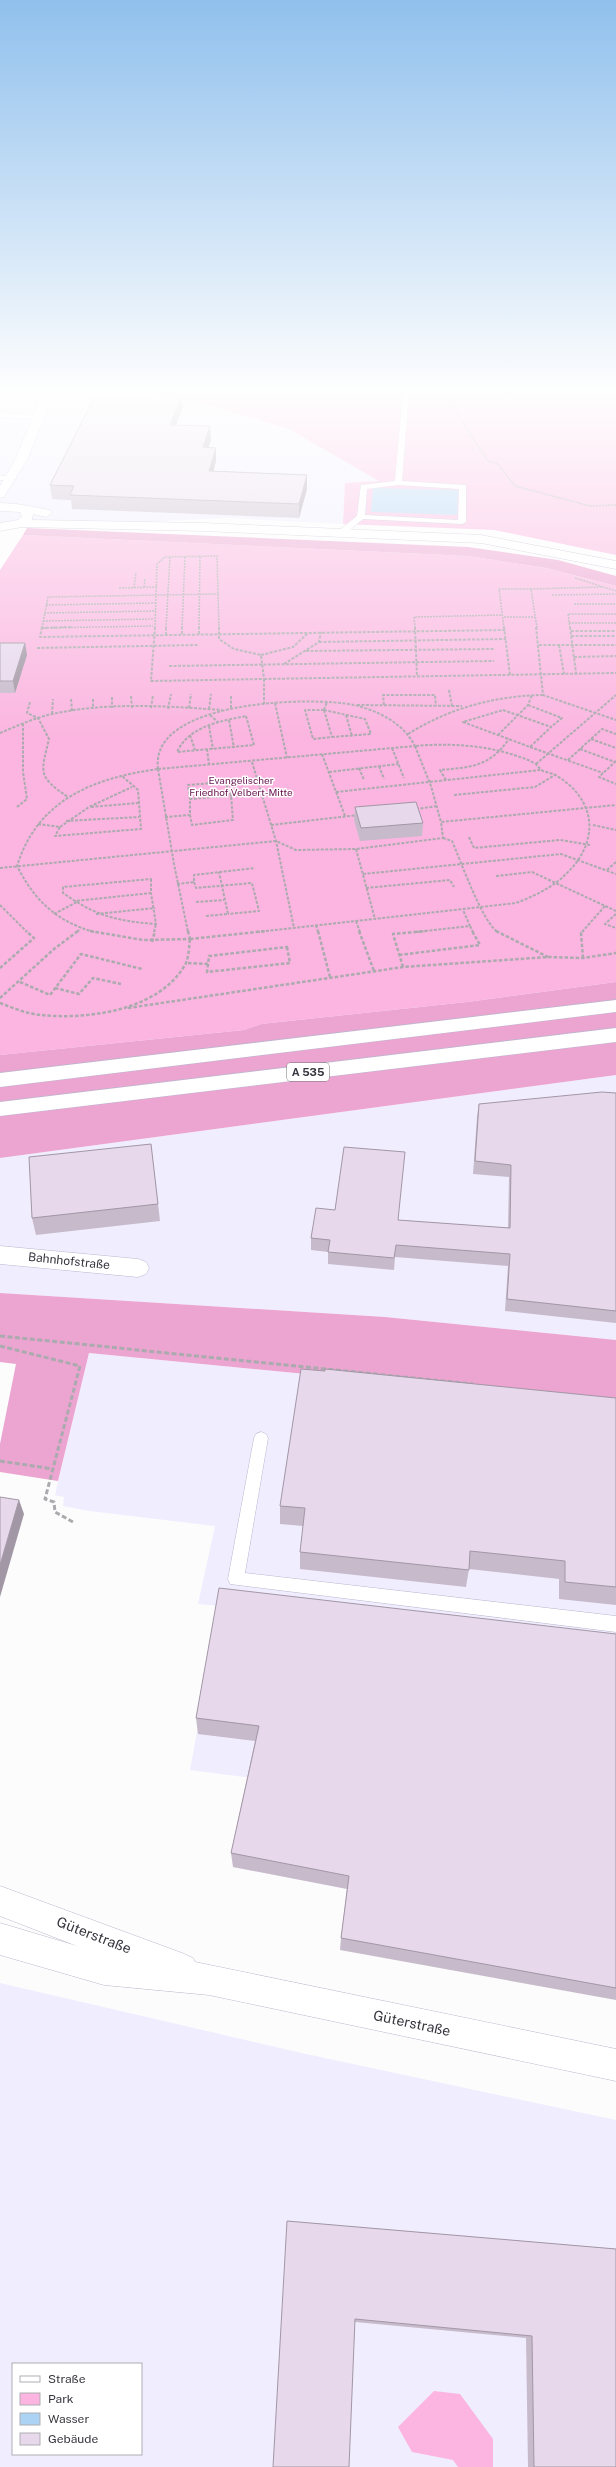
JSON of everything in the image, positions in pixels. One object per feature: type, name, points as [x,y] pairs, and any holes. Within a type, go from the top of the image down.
[{"type":"main road","points":[[5,507],[24,517],[134,527],[203,527],[481,539],[616,565]]},
{"type":"main road","points":[[1,528],[24,517]]},
{"type":"main road","name":"A 535","points":[[0,1080],[616,1006]]},
{"type":"main road","name":"A 535","points":[[0,1109],[616,1035]]},
{"type":"main road","name":"Bahnhofstraße","points":[[0,1255],[138,1268]]},
{"type":"main road","name":"Güterstraße","points":[[0,1901],[209,1979]]},
{"type":"main road","name":"Güterstraße","points":[[0,1940],[104,1969],[209,1979],[616,2065]]},
{"type":"lane","points":[[361,517],[362,507]]},
{"type":"lane","points":[[340,534],[361,517],[462,522],[462,507]]},
{"type":"lane","points":[[261,1438],[236,1578],[616,1624]]},
{"type":"path","points":[[199,634],[200,556]]},
{"type":"path","points":[[308,633],[302,642],[285,651],[261,655],[234,649],[219,639],[218,634],[217,556],[165,557],[157,564],[158,587],[153,626],[151,681],[616,673]]},
{"type":"path","points":[[166,635],[170,557]]},
{"type":"path","points":[[182,634],[185,557]]},
{"type":"path","points":[[134,588],[136,572]]},
{"type":"path","points":[[575,578],[616,591]]},
{"type":"path","points":[[144,588],[145,579]]},
{"type":"path","points":[[119,588],[158,587]]},
{"type":"path","points":[[510,675],[499,589],[602,587]]},
{"type":"path","points":[[531,589],[540,645],[543,695]]},
{"type":"path","points":[[218,594],[48,597],[40,637],[505,630]]},
{"type":"path","points":[[552,595],[616,594]]},
{"type":"path","points":[[46,605],[156,603]]},
{"type":"path","points":[[574,604],[616,604]]},
{"type":"path","points":[[44,613],[156,611]]},
{"type":"path","points":[[576,673],[568,614],[616,614]]},
{"type":"path","points":[[416,676],[414,617],[535,617]]},
{"type":"path","points":[[43,620],[154,619]]},
{"type":"path","points":[[570,623],[616,623]]},
{"type":"path","points":[[41,628],[153,626]]},
{"type":"path","points":[[571,631],[616,631]]},
{"type":"path","points":[[319,642],[322,632]]},
{"type":"path","points":[[571,636],[616,636]]},
{"type":"path","points":[[284,664],[319,642],[506,640]]},
{"type":"path","points":[[37,648],[199,645]]},
{"type":"path","points":[[540,645],[616,645]]},
{"type":"path","points":[[559,645],[564,674]]},
{"type":"path","points":[[306,651],[494,649]]},
{"type":"path","points":[[261,655],[264,664],[262,680],[264,704]]},
{"type":"path","points":[[574,657],[616,656]]},
{"type":"path","points":[[169,666],[494,661]]},
{"type":"path","points":[[449,690],[452,706]]},
{"type":"path","points":[[168,709],[171,694]]},
{"type":"path","points":[[189,708],[191,694]]},
{"type":"path","points":[[208,709],[211,694]]},
{"type":"path","points":[[536,764],[616,694]]},
{"type":"path","points":[[151,708],[153,695]]},
{"type":"path","points":[[384,705],[383,695],[435,695],[436,706]]},
{"type":"path","points":[[498,735],[528,705],[532,695]]},
{"type":"path","points":[[408,734],[438,716],[464,706],[506,697],[532,695],[543,695],[616,720]]},
{"type":"path","points":[[131,696],[132,708]]},
{"type":"path","points":[[231,696],[231,709]]},
{"type":"path","points":[[112,697],[112,708]]},
{"type":"path","points":[[71,699],[72,711]]},
{"type":"path","points":[[93,699],[93,710]]},
{"type":"path","points":[[52,714],[53,700]]},
{"type":"path","points":[[30,702],[27,713],[38,718],[49,739],[42,770],[49,784],[68,797]]},
{"type":"path","points":[[0,733],[52,714],[112,708],[189,708],[223,710],[275,703],[327,702],[353,705],[464,706]]},
{"type":"path","points":[[327,702],[324,710],[332,738]]},
{"type":"path","points":[[275,703],[287,758]]},
{"type":"path","points":[[353,705],[374,712],[404,728],[415,746],[438,806],[443,838]]},
{"type":"path","points":[[528,705],[562,718],[530,746]]},
{"type":"path","points":[[115,1010],[140,1003],[161,992],[178,977],[188,963],[190,939],[177,884],[173,850],[165,818],[158,756],[163,740],[180,727],[223,710]]},
{"type":"path","points":[[305,710],[324,710],[365,719],[371,734],[312,739],[305,710]]},
{"type":"path","points":[[552,727],[503,710],[463,722],[603,773]]},
{"type":"path","points":[[346,714],[352,736]]},
{"type":"path","points":[[210,715],[218,722]]},
{"type":"path","points":[[246,716],[254,745],[177,752],[180,743],[190,735],[218,722],[246,716]]},
{"type":"path","points":[[229,720],[234,748]]},
{"type":"path","points":[[17,808],[27,798],[23,772],[23,724]]},
{"type":"path","points":[[209,726],[213,749]]},
{"type":"path","points":[[568,760],[602,730],[616,734]]},
{"type":"path","points":[[190,735],[195,750]]},
{"type":"path","points":[[446,780],[440,770],[483,765],[500,752],[509,739]]},
{"type":"path","points":[[591,739],[616,748]]},
{"type":"path","points":[[540,770],[536,764],[500,752],[457,745],[415,746],[252,762],[159,769],[122,776],[94,785],[68,797],[48,812],[38,824],[25,842],[16,866],[26,887],[36,900],[54,914],[80,929],[152,942],[169,943],[190,939],[516,903],[538,895],[556,885],[570,875],[586,856]]},
{"type":"path","points":[[392,748],[404,778]]},
{"type":"path","points":[[207,749],[209,765]]},
{"type":"path","points":[[580,750],[615,762],[598,778],[616,784]]},
{"type":"path","points":[[322,754],[345,816]]},
{"type":"path","points":[[252,762],[276,841],[294,928]]},
{"type":"path","points":[[329,772],[398,764]]},
{"type":"path","points":[[379,766],[384,779]]},
{"type":"path","points":[[359,768],[364,780]]},
{"type":"path","points":[[336,792],[540,770],[555,774],[578,794],[588,808],[593,825],[588,852]]},
{"type":"path","points":[[454,795],[535,786],[555,774]]},
{"type":"path","points":[[122,776],[132,787],[138,790],[141,829],[55,836],[65,821],[89,807],[132,787]]},
{"type":"path","points":[[225,782],[231,796],[233,820],[192,825],[190,815],[190,799],[188,785],[225,782]]},
{"type":"path","points":[[190,799],[261,793]]},
{"type":"path","points":[[89,807],[138,803]]},
{"type":"path","points":[[441,822],[616,805]]},
{"type":"path","points":[[414,809],[438,806]]},
{"type":"path","points":[[165,818],[190,815]]},
{"type":"path","points":[[271,824],[360,815]]},
{"type":"path","points":[[65,821],[139,817]]},
{"type":"path","points":[[38,824],[60,827]]},
{"type":"path","points":[[593,825],[616,830]]},
{"type":"path","points":[[469,837],[474,848],[560,840],[590,845]]},
{"type":"path","points":[[0,868],[276,841],[296,850],[356,849],[443,838],[452,841],[464,864],[481,908],[493,929],[548,957]]},
{"type":"path","points":[[356,849],[375,919]]},
{"type":"path","points":[[363,874],[561,854],[616,874]]},
{"type":"path","points":[[607,870],[616,862]]},
{"type":"path","points":[[206,916],[260,911],[252,883],[196,888],[194,875],[255,868]]},
{"type":"path","points":[[219,872],[228,914]]},
{"type":"path","points":[[496,876],[532,872],[556,885],[616,912],[605,924],[616,928]]},
{"type":"path","points":[[152,942],[156,924],[155,908],[151,893],[151,879],[63,887],[63,893],[92,914],[120,922],[156,924]]},
{"type":"path","points":[[366,888],[450,880],[454,887]]},
{"type":"path","points":[[177,884],[194,882]]},
{"type":"path","points":[[54,914],[76,901],[151,893]]},
{"type":"path","points":[[196,902],[224,900]]},
{"type":"path","points":[[0,905],[34,938],[0,968]]},
{"type":"path","points":[[583,958],[580,933],[605,906]]},
{"type":"path","points":[[92,914],[155,908]]},
{"type":"path","points":[[399,955],[480,945],[463,910]]},
{"type":"path","points":[[356,921],[374,971]]},
{"type":"path","points":[[316,925],[330,977]]},
{"type":"path","points":[[403,967],[393,934],[470,926]]},
{"type":"path","points":[[0,998],[20,982],[54,949],[80,929]]},
{"type":"path","points":[[287,947],[290,963],[207,972],[208,964],[209,956],[287,947]]},
{"type":"path","points":[[0,1003],[20,1011],[41,1015],[76,1015],[403,967],[548,957],[583,958],[616,953]]},
{"type":"path","points":[[20,982],[50,995],[81,954],[142,969]]},
{"type":"path","points":[[188,963],[208,964]]},
{"type":"path","points":[[55,988],[79,994],[94,978],[121,984]]},
{"type":"path","points":[[0,1336],[92,1344],[477,1384]]},
{"type":"path","points":[[0,1346],[80,1366],[45,1499],[54,1502],[55,1512],[72,1522]]},
{"type":"path","points":[[0,1461],[53,1469]]},
{"type":"shaded area","points":[[0,507],[344,507],[343,524],[226,518],[27,528],[0,524]]},
{"type":"shaded area","points":[[27,528],[468,547],[558,560],[616,576],[616,586],[546,568],[468,556],[23,535]]},
{"type":"shaded area","points":[[616,982],[616,1075],[0,1158],[0,1055],[244,1030],[261,1024],[467,1002]]},
{"type":"shaded area","points":[[616,1075],[616,1340],[385,1317],[0,1293],[0,1158]]},
{"type":"shaded area","points":[[0,1293],[385,1317],[616,1340],[616,1404],[89,1353],[58,1481],[0,1472],[0,1444],[16,1364],[0,1362]]},
{"type":"shaded area","points":[[89,1353],[616,1404],[616,2000],[348,1889],[233,1867],[252,1778],[190,1770],[220,1606],[198,1604],[215,1526],[89,1511],[63,1506],[64,1497],[55,1495]]},
{"type":"shaded area","points":[[0,1983],[306,2054],[616,2120],[616,2467],[0,2467]]},
{"type":"green space","points":[[344,507],[616,507],[616,555],[494,530],[343,524]]},
{"type":"green space","name":"Evangelischer Friedhof Velbert-Mitte","points":[[23,535],[468,556],[546,568],[616,586],[616,982],[467,1002],[261,1024],[244,1030],[0,1055],[0,570]]},
{"type":"green space","points":[[434,2391],[460,2394],[493,2439],[493,2467],[458,2467],[453,2460],[412,2452],[398,2427]]},
{"type":"water","points":[[371,507],[457,507],[457,515],[371,512]]},
{"type":"building","points":[[0,643],[25,643],[13,681],[0,681]]},
{"type":"building","points":[[416,802],[423,823],[361,828],[355,807]]},
{"type":"building","points":[[602,1092],[616,1093],[616,1311],[507,1299],[510,1254],[396,1245],[394,1258],[328,1252],[330,1240],[311,1238],[316,1208],[335,1210],[344,1147],[405,1152],[398,1220],[510,1228],[511,1165],[475,1161],[479,1104]]},
{"type":"building","points":[[151,1144],[158,1204],[32,1218],[29,1157]]},
{"type":"building","points":[[301,1369],[325,1371],[325,1369],[616,1398],[616,1587],[565,1582],[565,1561],[470,1551],[469,1570],[300,1552],[305,1508],[280,1506]]},
{"type":"building","points":[[0,1497],[19,1500],[0,1565]]},
{"type":"building","points":[[219,1588],[616,1634],[616,1988],[341,1938],[349,1876],[231,1853],[259,1726],[196,1718]]},
{"type":"building","points":[[287,2221],[616,2249],[616,2467],[534,2467],[532,2336],[355,2319],[349,2467],[273,2467]]}]
